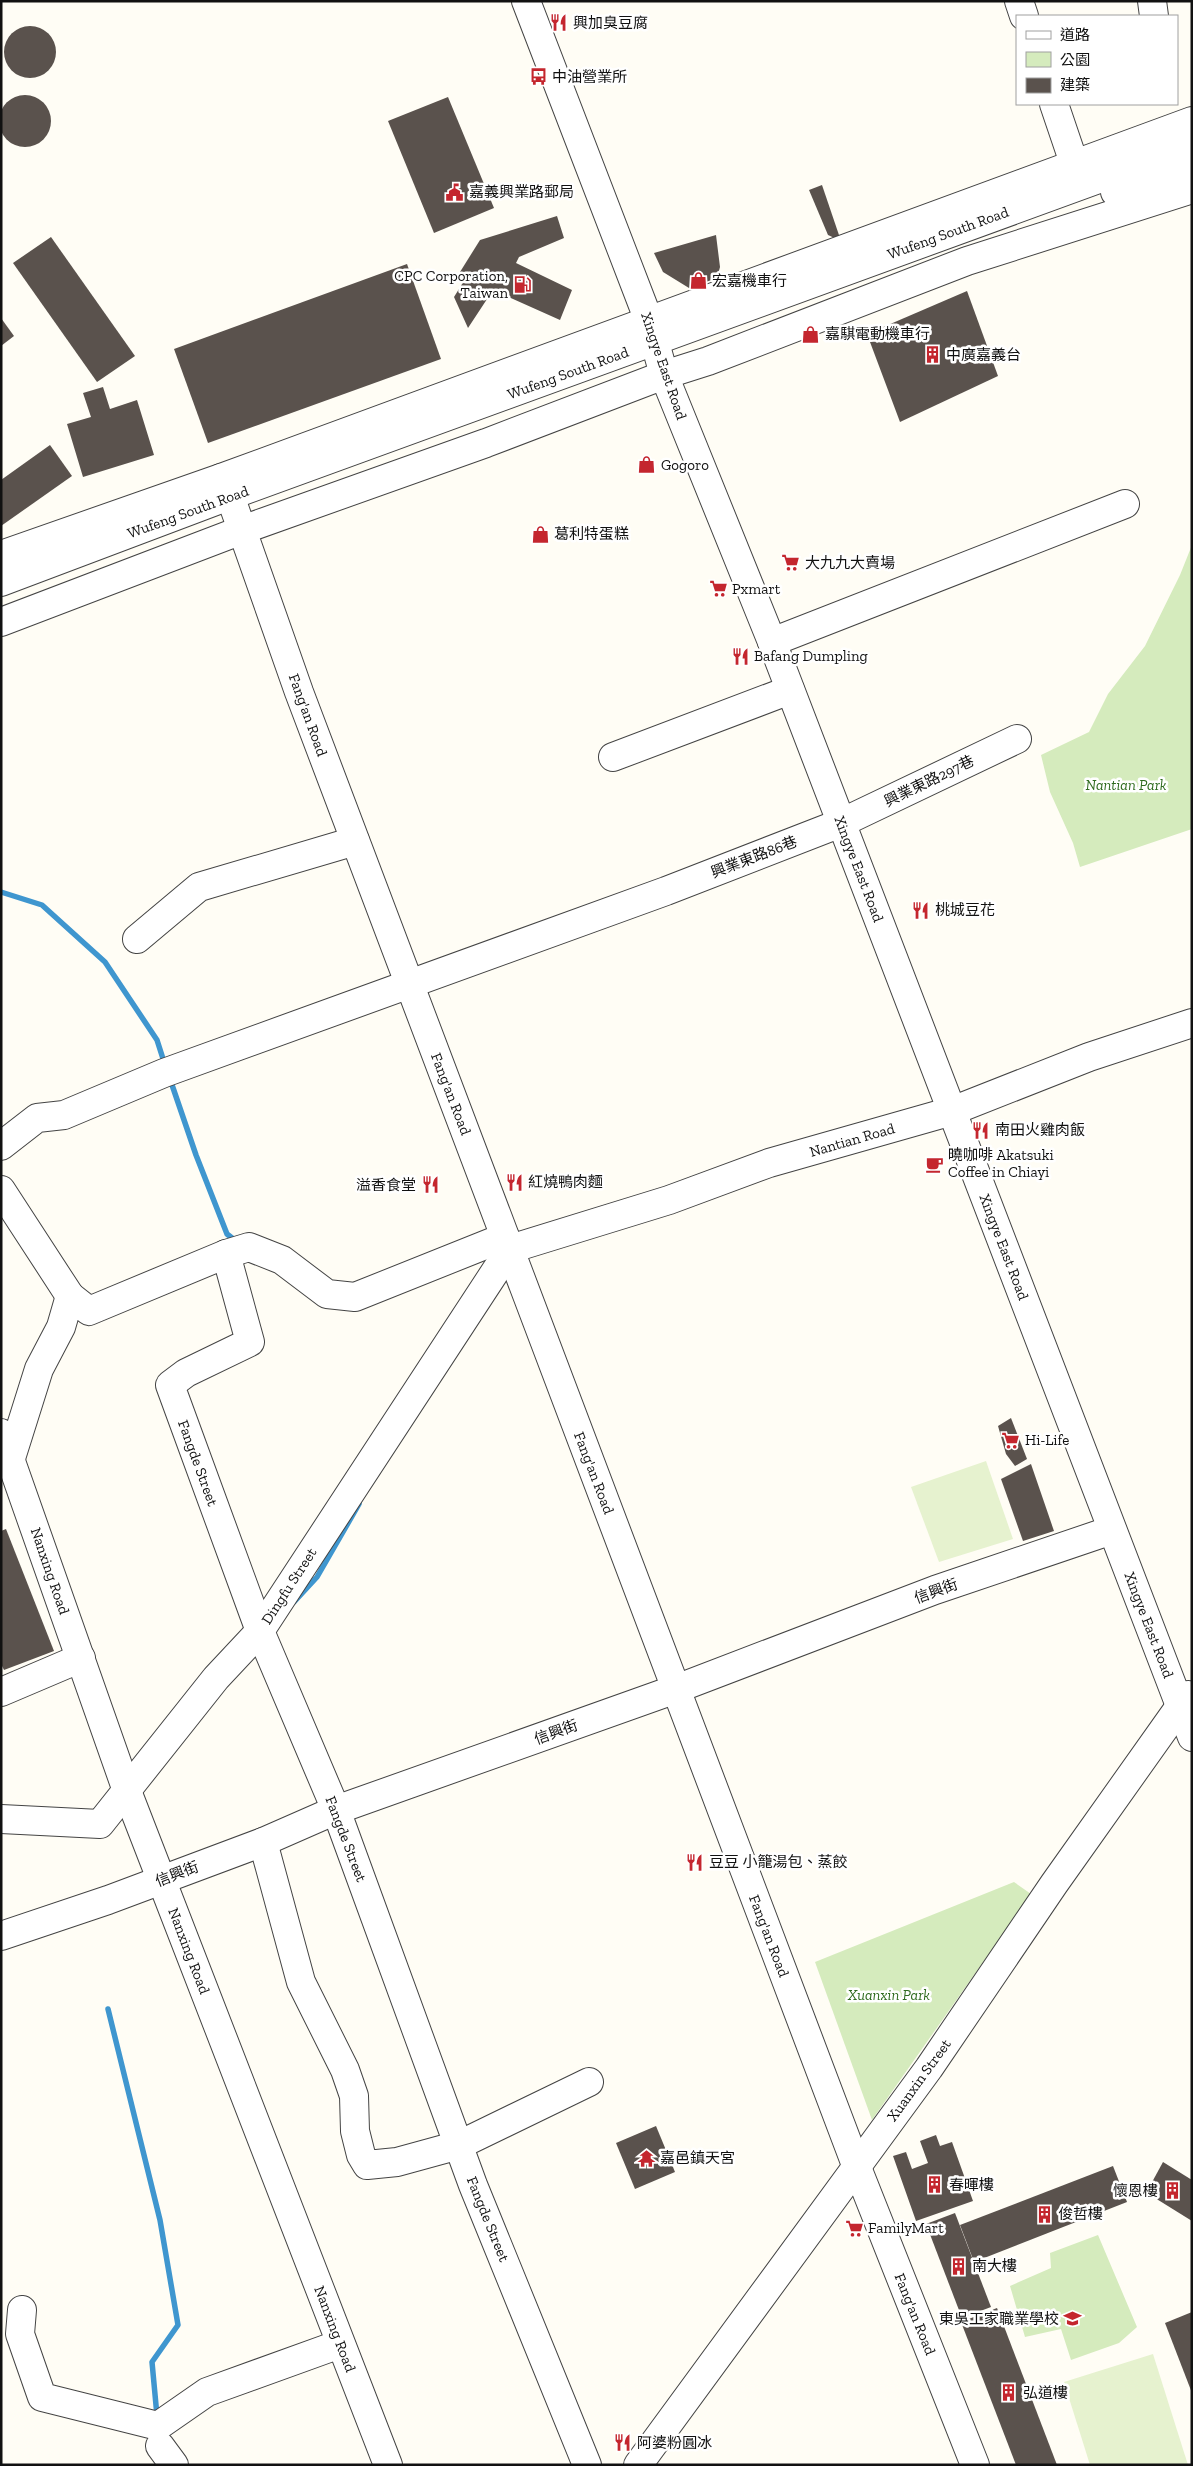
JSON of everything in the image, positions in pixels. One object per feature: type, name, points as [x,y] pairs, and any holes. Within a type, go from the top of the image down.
[{"type":"street","name":"Xingye East Road","points":[[526,1],[656,349],[772,642],[1112,1530],[1186,1698],[1192,1737]]},
{"type":"street","points":[[1019,1],[1024,15]]},
{"type":"street","points":[[1152,1],[1154,15]]},
{"type":"street","points":[[1054,105],[1075,166]]},
{"type":"street","name":"Wufeng South Road","points":[[656,349],[1182,124]]},
{"type":"street","name":"Wufeng South Road","points":[[1,555],[486,443],[656,349],[1075,166],[1182,124]]},
{"type":"street","name":"Wufeng South Road","points":[[1,582],[231,503],[962,240],[1192,167]]},
{"type":"street","name":"Wufeng South Road","points":[[656,349],[708,361],[968,261],[1192,189]]},
{"type":"street","name":"Wufeng South Road","points":[[1,594],[204,516],[231,503]]},
{"type":"street","name":"Wufeng South Road","points":[[1,622],[231,503]]},
{"type":"street","name":"Fang'an Road","points":[[231,503],[298,692],[856,2165],[975,2465]]},
{"type":"street","points":[[772,642],[1125,504]]},
{"type":"street","points":[[613,757],[790,690]]},
{"type":"street","name":"興業東路297巷","points":[[841,824],[1017,739]]},
{"type":"street","name":"興業東路86巷","points":[[1,1146],[37,1118],[64,1115],[164,1073],[666,891],[841,824]]},
{"type":"street","points":[[137,939],[199,887],[355,841]]},
{"type":"street","name":"Nantian Road","points":[[70,1296],[89,1312],[226,1254],[250,1247],[282,1260],[328,1294],[355,1297],[507,1243],[669,1200],[768,1163],[952,1111],[1089,1057],[1192,1023]]},
{"type":"street","points":[[1,1190],[70,1296],[61,1328],[39,1369],[4,1451]]},
{"type":"street","name":"Dingfu Street","points":[[1,1819],[100,1824],[216,1678],[260,1631],[507,1243]]},
{"type":"street","name":"Fangde Street","points":[[226,1254],[250,1342],[186,1373],[170,1385],[260,1631],[336,1810],[459,2145],[587,2465]]},
{"type":"street","name":"Nanxing Road","points":[[4,1451],[81,1658],[127,1791],[388,2465]]},
{"type":"street","name":"信興街","points":[[1,1936],[162,1880],[263,1842],[336,1810],[676,1690],[935,1590],[1112,1530]]},
{"type":"street","points":[[1,1692],[81,1658]]},
{"type":"street","name":"Xuanxin Street","points":[[638,2465],[856,2165],[929,2068],[1054,1884],[1186,1698]]},
{"type":"street","points":[[263,1842],[301,1982],[345,2070],[354,2096],[355,2131],[361,2155],[367,2165],[397,2162],[459,2145],[589,2082]]},
{"type":"street","points":[[22,2310],[20,2334],[42,2397],[158,2426],[207,2392],[340,2344]]},
{"type":"green space","name":"Nantian Park","points":[[1192,545],[1192,829],[1080,867],[1073,843],[1050,792],[1041,755],[1089,732],[1108,694],[1145,646],[1180,575]]},
{"type":"green space","points":[[986,1461],[1013,1539],[939,1562],[911,1487]]},
{"type":"green space","name":"Xuanxin Park","points":[[1014,1882],[1031,1894],[872,2120],[815,1962]]},
{"type":"green space","points":[[1098,2235],[1137,2327],[1119,2343],[1071,2360],[1061,2329],[1025,2337],[1010,2286],[1051,2268],[1050,2253]]},
{"type":"green space","points":[[1153,2354],[1188,2465],[1090,2465],[1064,2382]]},
{"type":"building","points":[[25,26],[35,26],[49,33],[56,47],[56,57],[49,71],[35,78],[25,78],[15,74],[8,67],[4,57],[4,47],[8,37],[15,30]]},
{"type":"building","points":[[25,95],[39,99],[47,107],[51,121],[47,135],[39,143],[25,147],[11,143],[3,135],[-1,121],[3,107],[11,99]]},
{"type":"building","points":[[448,97],[494,208],[434,233],[388,121]]},
{"type":"building","points":[[822,185],[841,241],[828,235],[809,190]]},
{"type":"building","points":[[557,216],[564,238],[519,257],[516,263],[572,290],[560,320],[493,290],[468,328],[454,297],[467,276],[460,272],[480,240]]},
{"type":"building","points":[[716,235],[720,267],[717,278],[689,288],[663,272],[654,253]]},
{"type":"building","points":[[51,237],[135,356],[97,382],[13,263]]},
{"type":"building","points":[[407,264],[441,359],[208,443],[174,349]]},
{"type":"building","name":"中廣嘉義台","points":[[967,291],[998,376],[900,422],[867,334]]},
{"type":"building","points":[[1,318],[14,336],[1,346]]},
{"type":"building","points":[[103,387],[110,409],[137,400],[154,455],[83,477],[67,424],[91,417],[83,393]]},
{"type":"building","points":[[50,445],[72,476],[1,526],[1,480]]},
{"type":"building","name":"Hi-Life","points":[[1011,1418],[1027,1459],[1015,1466],[1006,1454],[998,1426]]},
{"type":"building","points":[[1031,1464],[1054,1531],[1023,1541],[1001,1479]]},
{"type":"building","points":[[6,1529],[54,1651],[4,1670],[1,1664],[1,1531]]},
{"type":"building","name":"嘉邑鎮天宮","points":[[656,2126],[675,2172],[635,2189],[616,2143]]},
{"type":"building","name":"春暉樓","points":[[936,2135],[940,2146],[952,2142],[973,2201],[916,2221],[893,2156],[906,2152],[912,2169],[928,2163],[920,2141]]},
{"type":"building","name":"懷恩樓","points":[[1163,2162],[1192,2180],[1192,2221],[1155,2198],[1151,2184]]},
{"type":"building","name":"俊哲樓","points":[[1113,2166],[1127,2202],[974,2262],[960,2225]]},
{"type":"building","name":"南大樓","points":[[955,2213],[991,2307],[962,2318],[926,2224]]},
{"type":"building","name":"弘道樓","points":[[997,2308],[1057,2465],[1016,2465],[961,2322]]},
{"type":"building","points":[[1192,2312],[1192,2393],[1165,2323]]},
{"type":"waterway","points":[[1,892],[42,905],[105,962],[157,1040],[165,1065]]},
{"type":"waterway","points":[[170,1079],[196,1155],[227,1234],[237,1242]]},
{"type":"waterway","points":[[294,1602],[317,1577],[359,1504]]},
{"type":"waterway","points":[[108,2009],[160,2220],[178,2325],[152,2362],[157,2416]]},
{"type":"place","name":"興加臭豆腐","points":[[559,23]]},
{"type":"place","name":"中油營業所","points":[[538,77]]},
{"type":"place","name":"嘉義興業路郵局","points":[[455,192]]},
{"type":"place","name":"宏嘉機車行","points":[[698,281]]},
{"type":"place","name":"CPC Corporation, Taiwan","points":[[522,285]]},
{"type":"place","name":"嘉騏電動機車行","points":[[811,334]]},
{"type":"place","name":"中廣嘉義台","points":[[932,355]]},
{"type":"place","name":"Gogoro","points":[[647,465]]},
{"type":"place","name":"葛利特蛋糕","points":[[540,534]]},
{"type":"place","name":"大九九大賣場","points":[[791,563]]},
{"type":"place","name":"Pxmart","points":[[718,589]]},
{"type":"place","name":"Bafang Dumpling","points":[[740,656]]},
{"type":"place","name":"桃城豆花","points":[[921,910]]},
{"type":"place","name":"南田火雞肉飯","points":[[981,1130]]},
{"type":"place","name":"曉咖啡 Akatsuki Coffee in Chiayi","points":[[934,1164]]},
{"type":"place","name":"紅燒鴨肉麵","points":[[514,1182]]},
{"type":"place","name":"溢香食堂","points":[[430,1185]]},
{"type":"place","name":"Hi-Life","points":[[1011,1440]]},
{"type":"place","name":"豆豆 小籠湯包、蒸餃","points":[[695,1862]]},
{"type":"place","name":"嘉邑鎮天宮","points":[[646,2158]]},
{"type":"place","name":"春暉樓","points":[[935,2185]]},
{"type":"place","name":"懷恩樓","points":[[1172,2191]]},
{"type":"place","name":"俊哲樓","points":[[1044,2214]]},
{"type":"place","name":"FamilyMart","points":[[854,2228]]},
{"type":"place","name":"南大樓","points":[[958,2266]]},
{"type":"place","name":"東吳工家職業學校","points":[[1073,2319]]},
{"type":"place","name":"弘道樓","points":[[1009,2393]]},
{"type":"place","name":"阿婆粉圓冰","points":[[623,2443]]}]
